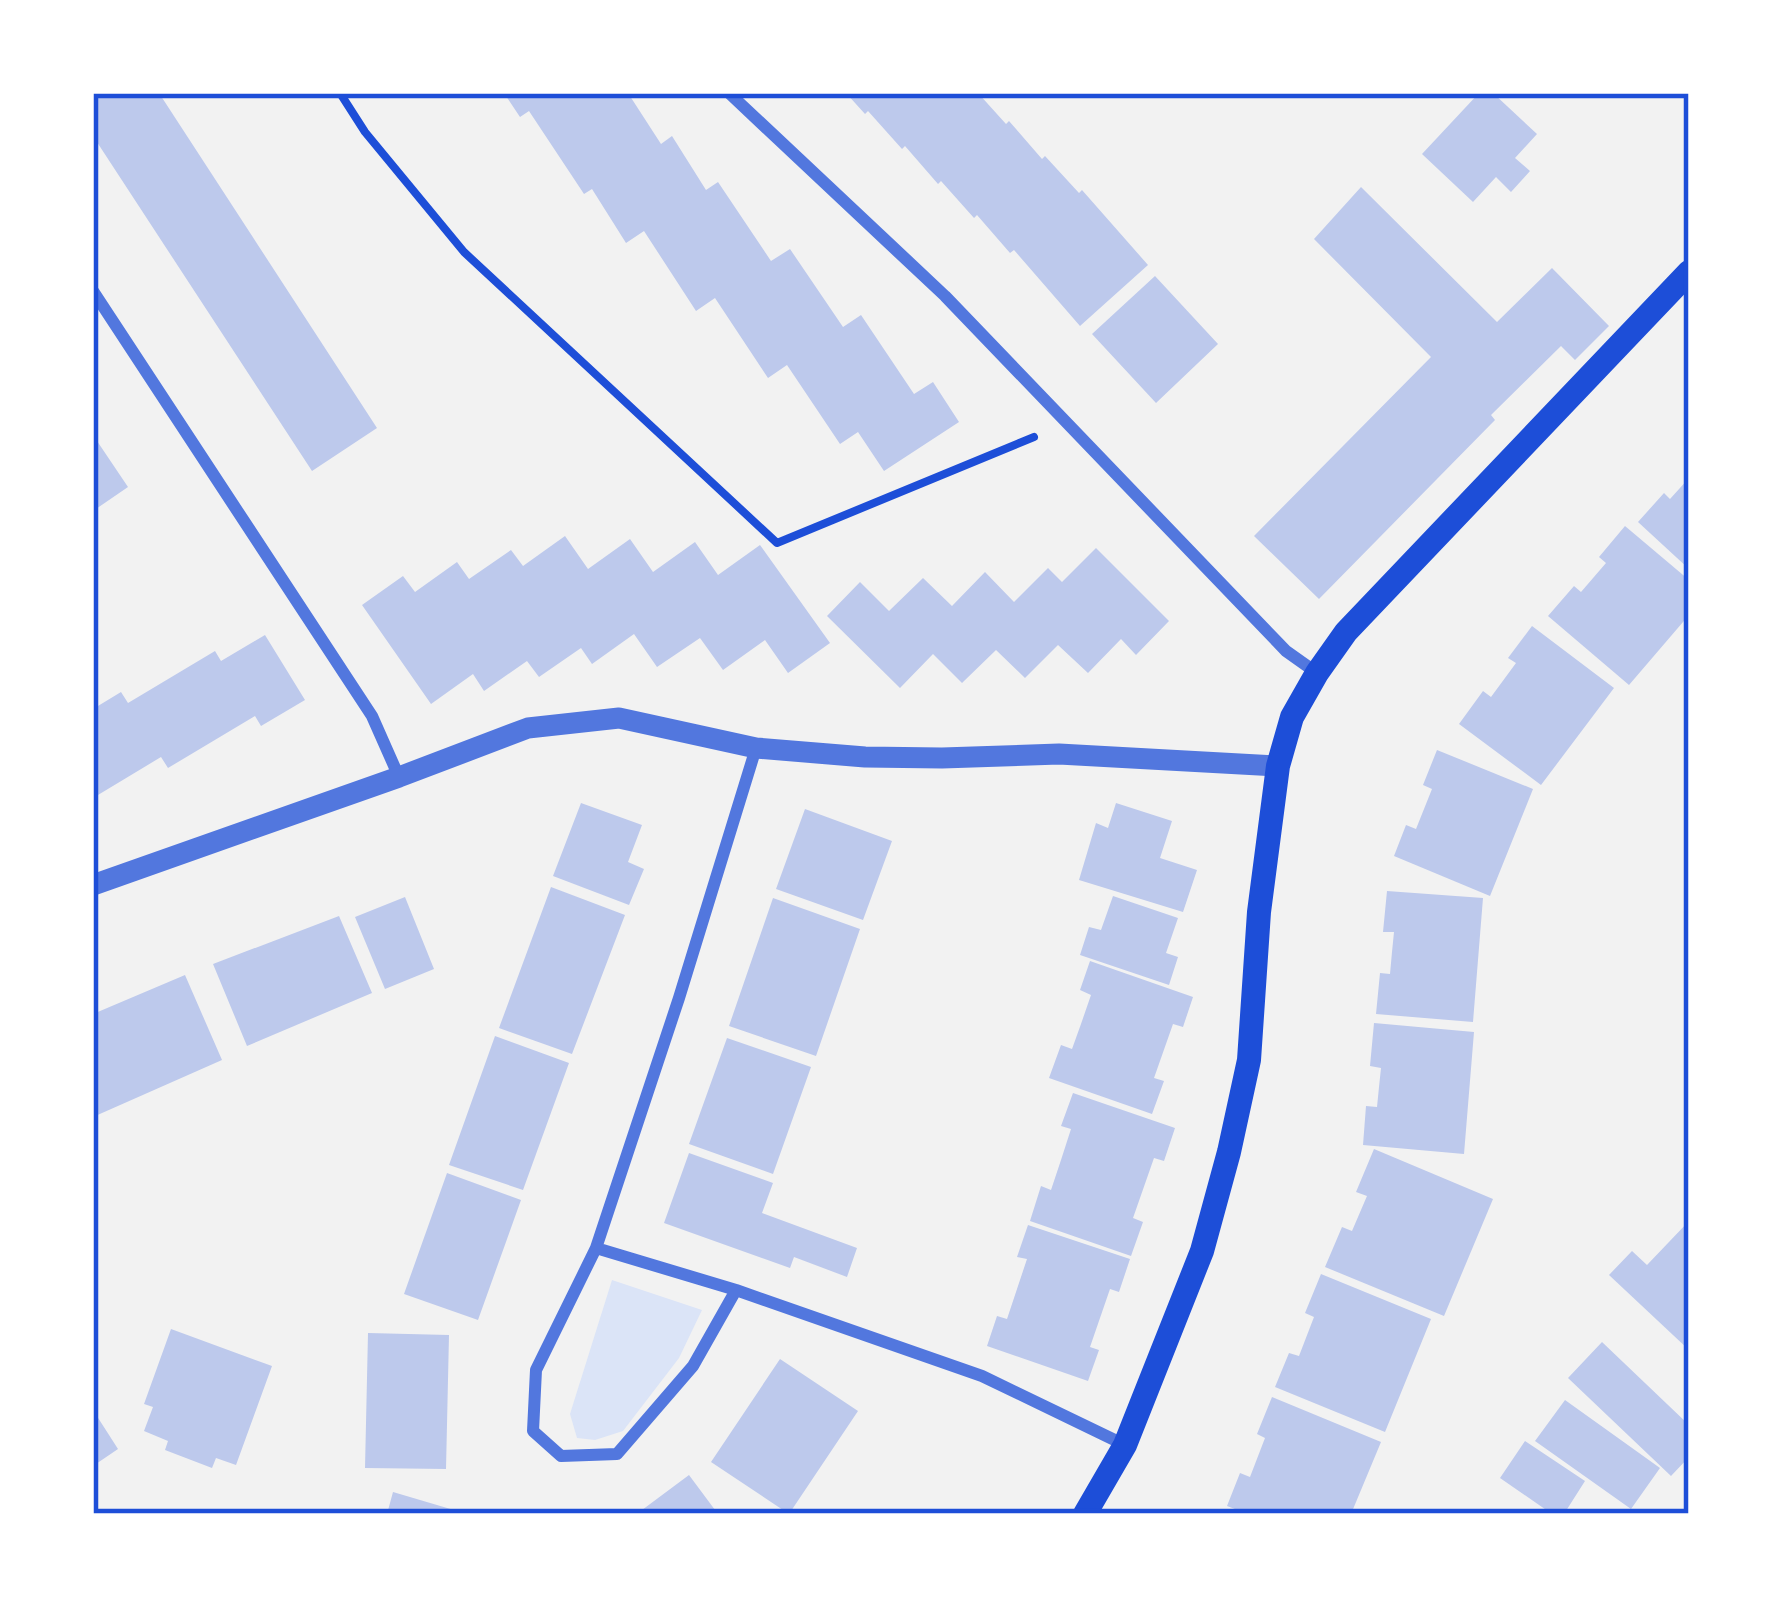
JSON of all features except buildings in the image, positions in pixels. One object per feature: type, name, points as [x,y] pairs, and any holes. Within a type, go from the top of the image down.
[{"type":"main road","points":[[1085,1514],[1125,1445],[1202,1251],[1229,1152],[1249,1060],[1259,912],[1278,766],[1292,717],[1346,632],[1689,272]]},
{"type":"street","points":[[729,93],[945,296],[1286,651],[1317,673]]},
{"type":"street","points":[[93,290],[372,716],[399,777]]},
{"type":"street","points":[[93,885],[528,728],[619,718],[756,748],[865,757],[1059,754],[1278,766]]},
{"type":"street","points":[[736,1290],[693,1366],[617,1454],[561,1456],[533,1431],[536,1370],[596,1248],[756,748]]},
{"type":"street","points":[[596,1248],[736,1290],[982,1376],[1125,1445]]},
{"type":"path","points":[[340,93],[365,132],[464,252],[777,543],[1068,423]]},
{"type":"shaded area","points":[[612,1280],[702,1310],[679,1358],[623,1431],[595,1440],[577,1438],[570,1414]]}]
